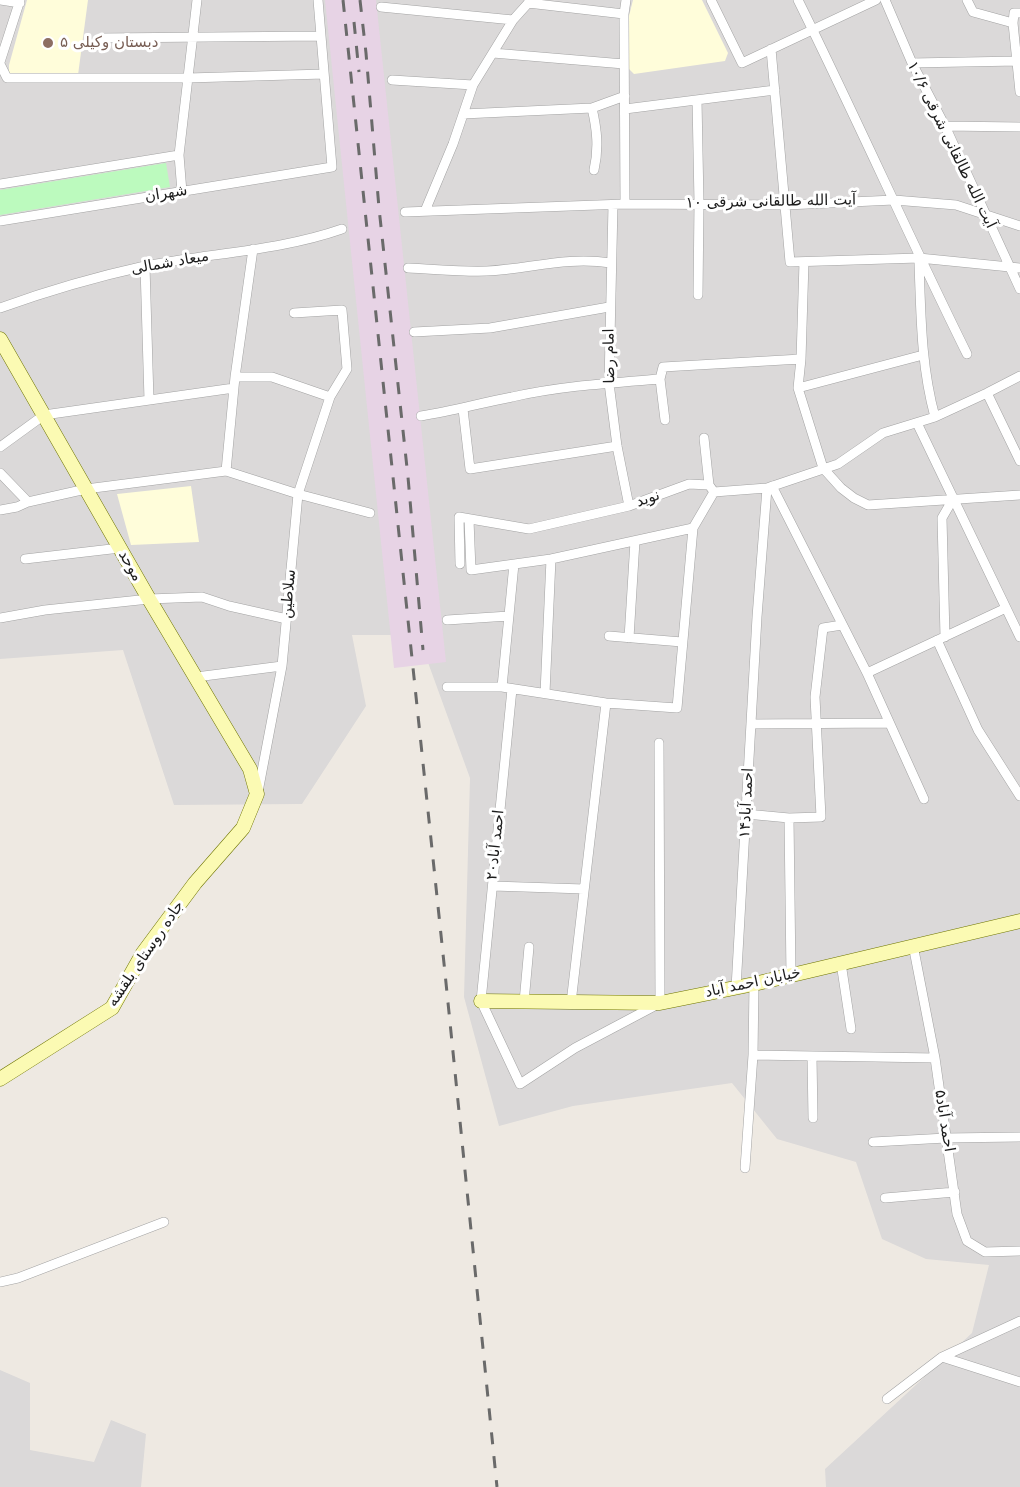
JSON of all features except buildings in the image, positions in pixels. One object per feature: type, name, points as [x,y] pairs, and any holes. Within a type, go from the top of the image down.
[{"type":"street","points":[[0,0],[20,1],[0,63],[7,78],[188,78],[324,74],[318,0]]},
{"type":"street","points":[[182,192],[179,155],[197,0]]},
{"type":"street","points":[[625,204],[624,14],[626,0]]},
{"type":"street","points":[[711,0],[742,63],[876,0]]},
{"type":"street","points":[[798,0],[894,200],[919,258],[967,354]]},
{"type":"street","name":"آیت الله طالقانی شرقی ۱۰/۶","points":[[885,0],[912,63],[945,126],[1020,288]]},
{"type":"street","points":[[967,0],[973,12],[1013,23]]},
{"type":"street","points":[[425,211],[473,85],[513,20],[529,2],[624,14]]},
{"type":"street","points":[[381,7],[513,20]]},
{"type":"street","points":[[1020,13],[1014,13],[1013,23],[1020,92]]},
{"type":"street","points":[[101,38],[321,36]]},
{"type":"street","points":[[771,49],[790,262],[919,258],[1008,265],[1020,268]]},
{"type":"street","points":[[493,53],[624,64]]},
{"type":"street","points":[[912,63],[1018,62]]},
{"type":"street","name":"شهران","points":[[0,221],[332,168],[324,74]]},
{"type":"street","points":[[392,80],[473,85]]},
{"type":"street","points":[[625,109],[775,90]]},
{"type":"street","points":[[463,114],[592,108],[624,96]]},
{"type":"street","points":[[697,100],[698,295]]},
{"type":"street","points":[[592,108],[597,129],[598,152],[594,170]]},
{"type":"street","points":[[945,126],[1020,127]]},
{"type":"street","points":[[0,184],[179,155]]},
{"type":"street","name":"آیت الله طالقانی شرقی ۱۰","points":[[405,212],[625,204],[786,205],[894,200],[956,205],[1020,226]]},
{"type":"street","name":"امام رضا","points":[[613,205],[609,383],[617,446],[629,506]]},
{"type":"street","name":"میعاد شمالی","points":[[0,308],[55,288],[145,266],[318,237],[342,229]]},
{"type":"street","points":[[226,471],[235,377],[253,249]]},
{"type":"street","points":[[919,258],[923,355],[926,386],[934,417]]},
{"type":"street","points":[[408,268],[485,271],[568,260],[611,263]]},
{"type":"street","points":[[804,262],[798,388],[823,468],[841,488],[854,498],[868,504],[1020,495]]},
{"type":"street","points":[[145,266],[149,400]]},
{"type":"street","points":[[414,332],[490,328],[609,307]]},
{"type":"street","name":"سلاطین","points":[[257,794],[282,666],[298,494],[330,397],[347,369],[342,310],[294,313]]},
{"type":"street","name":"موحد","points":[[0,339],[250,769],[257,794]]},
{"type":"street","points":[[798,388],[923,355]]},
{"type":"street","points":[[665,420],[660,379],[663,368],[801,359]]},
{"type":"street","name":"نوید","points":[[469,520],[529,529],[629,506],[689,484],[712,488],[770,487],[838,464],[883,433],[934,417],[1020,376]]},
{"type":"street","points":[[235,377],[272,377],[330,397]]},
{"type":"street","points":[[421,416],[463,409],[513,396],[609,383],[660,379]]},
{"type":"street","points":[[0,447],[44,415],[234,388]]},
{"type":"street","points":[[987,393],[1020,461]]},
{"type":"street","points":[[463,409],[470,470],[617,446]]},
{"type":"street","points":[[917,423],[1020,637]]},
{"type":"street","points":[[447,687],[507,688],[606,703],[677,708],[693,528],[712,488],[704,438]]},
{"type":"street","points":[[0,510],[86,489],[226,471],[298,494],[370,513]]},
{"type":"street","points":[[0,473],[28,502]]},
{"type":"street","points":[[770,487],[867,673],[924,799]]},
{"type":"street","name":"احمد آباد۱۴","points":[[736,988],[757,617],[770,487]]},
{"type":"street","points":[[953,499],[942,518],[941,639],[978,730],[1020,796]]},
{"type":"street","points":[[460,564],[459,517],[469,520],[471,570],[551,559],[693,528]]},
{"type":"street","points":[[629,638],[635,541]]},
{"type":"street","points":[[25,559],[120,548]]},
{"type":"street","points":[[545,693],[551,559]]},
{"type":"street","name":"احمد آباد۲۰","points":[[481,1001],[493,886],[514,564]]},
{"type":"street","points":[[0,618],[45,610],[149,598],[202,597],[229,606],[287,619]]},
{"type":"street","points":[[867,673],[1006,608]]},
{"type":"street","points":[[447,620],[509,616]]},
{"type":"street","points":[[746,814],[789,818],[820,817],[814,697],[823,628],[842,625]]},
{"type":"street","points":[[609,636],[682,642]]},
{"type":"street","points":[[196,677],[282,666]]},
{"type":"street","points":[[571,1003],[606,703]]},
{"type":"street","points":[[751,724],[889,723]]},
{"type":"street","points":[[481,1001],[520,1084],[575,1048],[660,1003],[659,743]]},
{"type":"street","name":"جاده روستای بلقشه","points":[[0,1079],[112,1008],[143,953],[195,883],[243,828],[257,794]]},
{"type":"street","points":[[789,818],[791,976]]},
{"type":"street","points":[[493,886],[584,889]]},
{"type":"street","name":"خیابان احمد آباد","points":[[481,1001],[660,1003],[791,976],[1020,921]]},
{"type":"street","name":"احمد آباد۵","points":[[913,945],[935,1058],[957,1214],[968,1241],[986,1252],[1020,1251]]},
{"type":"street","points":[[524,1002],[529,947]]},
{"type":"street","points":[[841,963],[851,1029]]},
{"type":"street","points":[[745,1168],[753,1055],[754,984]]},
{"type":"street","points":[[753,1055],[935,1058]]},
{"type":"street","points":[[812,1057],[813,1118]]},
{"type":"street","points":[[873,1142],[1020,1137]]},
{"type":"street","points":[[885,1198],[955,1192]]},
{"type":"street","points":[[0,1282],[18,1278],[164,1222]]},
{"type":"street","points":[[887,1399],[942,1358],[1020,1322]]},
{"type":"street","points":[[942,1358],[1020,1382]]},
{"type":"shaded area","points":[[0,0],[1020,0],[1020,1487],[826,1487],[825,1469],[972,1333],[989,1265],[926,1259],[882,1239],[856,1162],[777,1139],[732,1083],[573,1106],[499,1126],[464,997],[470,778],[418,635],[352,635],[366,706],[302,804],[174,805],[123,650],[0,659]]},
{"type":"shaded area","name":"دبستان وکیلی ۵","points":[[27,0],[88,0],[78,75],[9,76],[9,65]]},
{"type":"shaded area","points":[[325,0],[376,0],[446,662],[394,668]]},
{"type":"shaded area","points":[[633,0],[702,0],[728,53],[725,61],[634,74],[629,69],[628,20]]},
{"type":"shaded area","points":[[191,486],[199,542],[131,545],[117,494]]},
{"type":"shaded area","points":[[0,1370],[30,1383],[30,1450],[94,1462],[111,1420],[146,1434],[141,1487],[0,1487]]},
{"type":"green space","points":[[166,163],[170,187],[0,215],[0,190]]},
{"type":"railway","points":[[343,0],[497,1487]]},
{"type":"railway","points":[[360,0],[423,650]]},
{"type":"railway","points":[[354,22],[359,72]]},
{"type":"place","name":"دبستان وکیلی ۵","points":[[48,43]]}]
